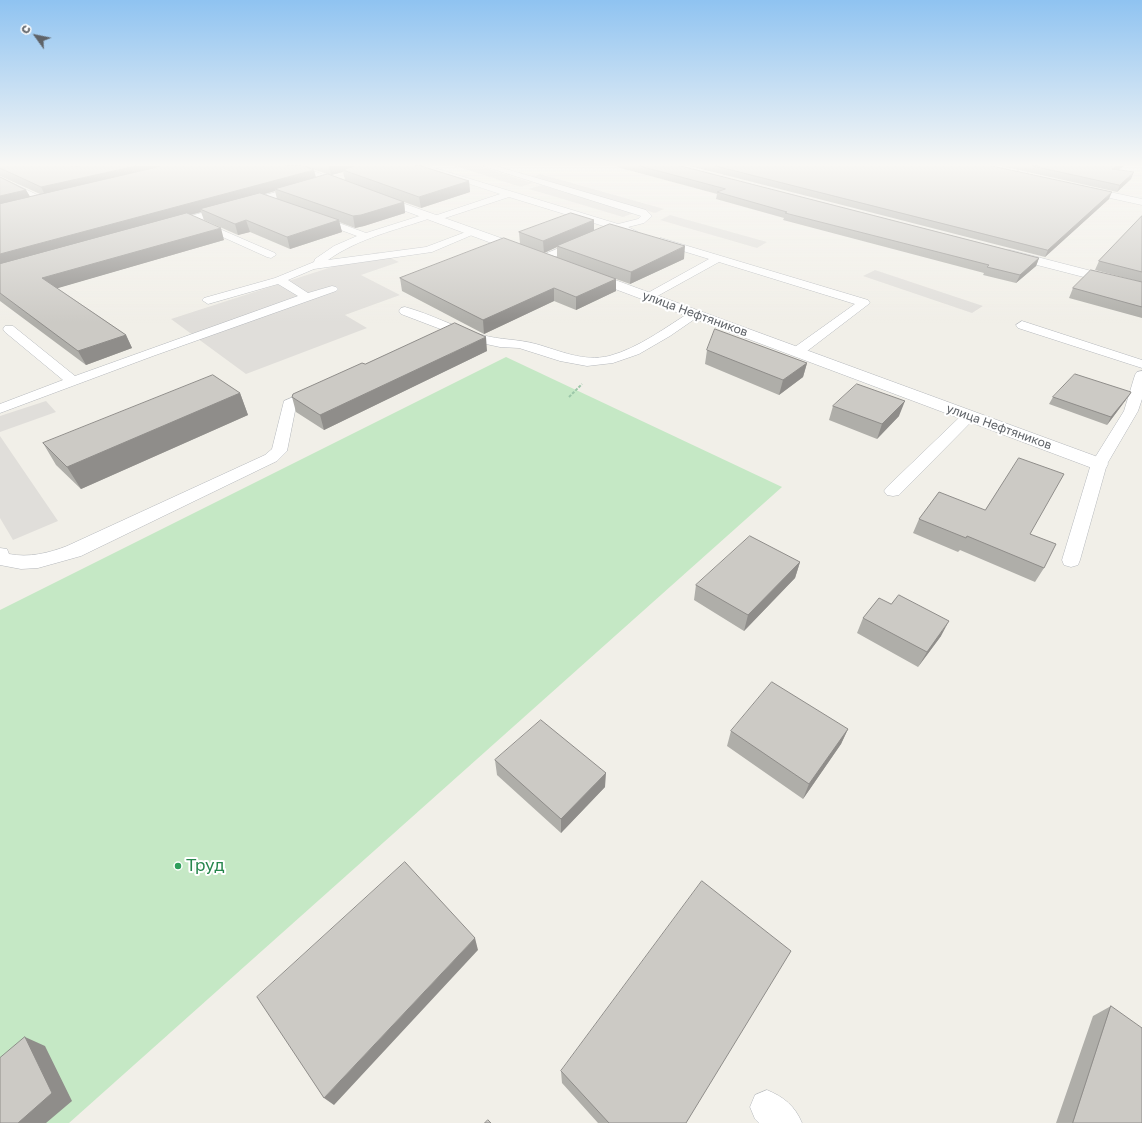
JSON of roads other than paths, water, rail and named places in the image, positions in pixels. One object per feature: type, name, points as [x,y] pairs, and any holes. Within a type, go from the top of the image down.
[{"type":"street","name":"улица Нефтяников","points":[[436,218],[1098,464]]},
{"type":"street","points":[[152,230],[190,219]]},
{"type":"street","points":[[996,250],[1142,288]]},
{"type":"lane","points":[[318,218],[366,236]]},
{"type":"lane","points":[[208,300],[279,280],[311,266],[338,248],[366,236],[427,218]]},
{"type":"lane","points":[[589,218],[864,303],[797,352]]},
{"type":"lane","points":[[602,233],[617,227],[641,221],[644,218]]},
{"type":"lane","points":[[190,219],[271,255]]},
{"type":"lane","points":[[311,266],[428,250],[474,232]]},
{"type":"lane","points":[[544,258],[588,239]]},
{"type":"lane","points":[[648,297],[718,258]]},
{"type":"lane","points":[[279,280],[307,297]]},
{"type":"lane","points":[[1,407],[74,382],[148,353],[332,289]]},
{"type":"lane","points":[[405,311],[458,330],[501,343],[517,343],[572,362],[593,363],[612,360],[633,352],[696,314]]},
{"type":"lane","points":[[1022,325],[1142,364]]},
{"type":"lane","points":[[9,329],[74,382]]},
{"type":"lane","points":[[436,339],[458,330]]},
{"type":"lane","points":[[1070,560],[1098,464],[1131,411],[1142,376]]},
{"type":"lane","points":[[0,554],[3,559],[18,563],[50,560],[74,551],[271,458],[279,451],[289,404],[331,385]]},
{"type":"lane","points":[[893,491],[969,416]]},
{"type":"place","name":"Труд","points":[[178,866]]}]
